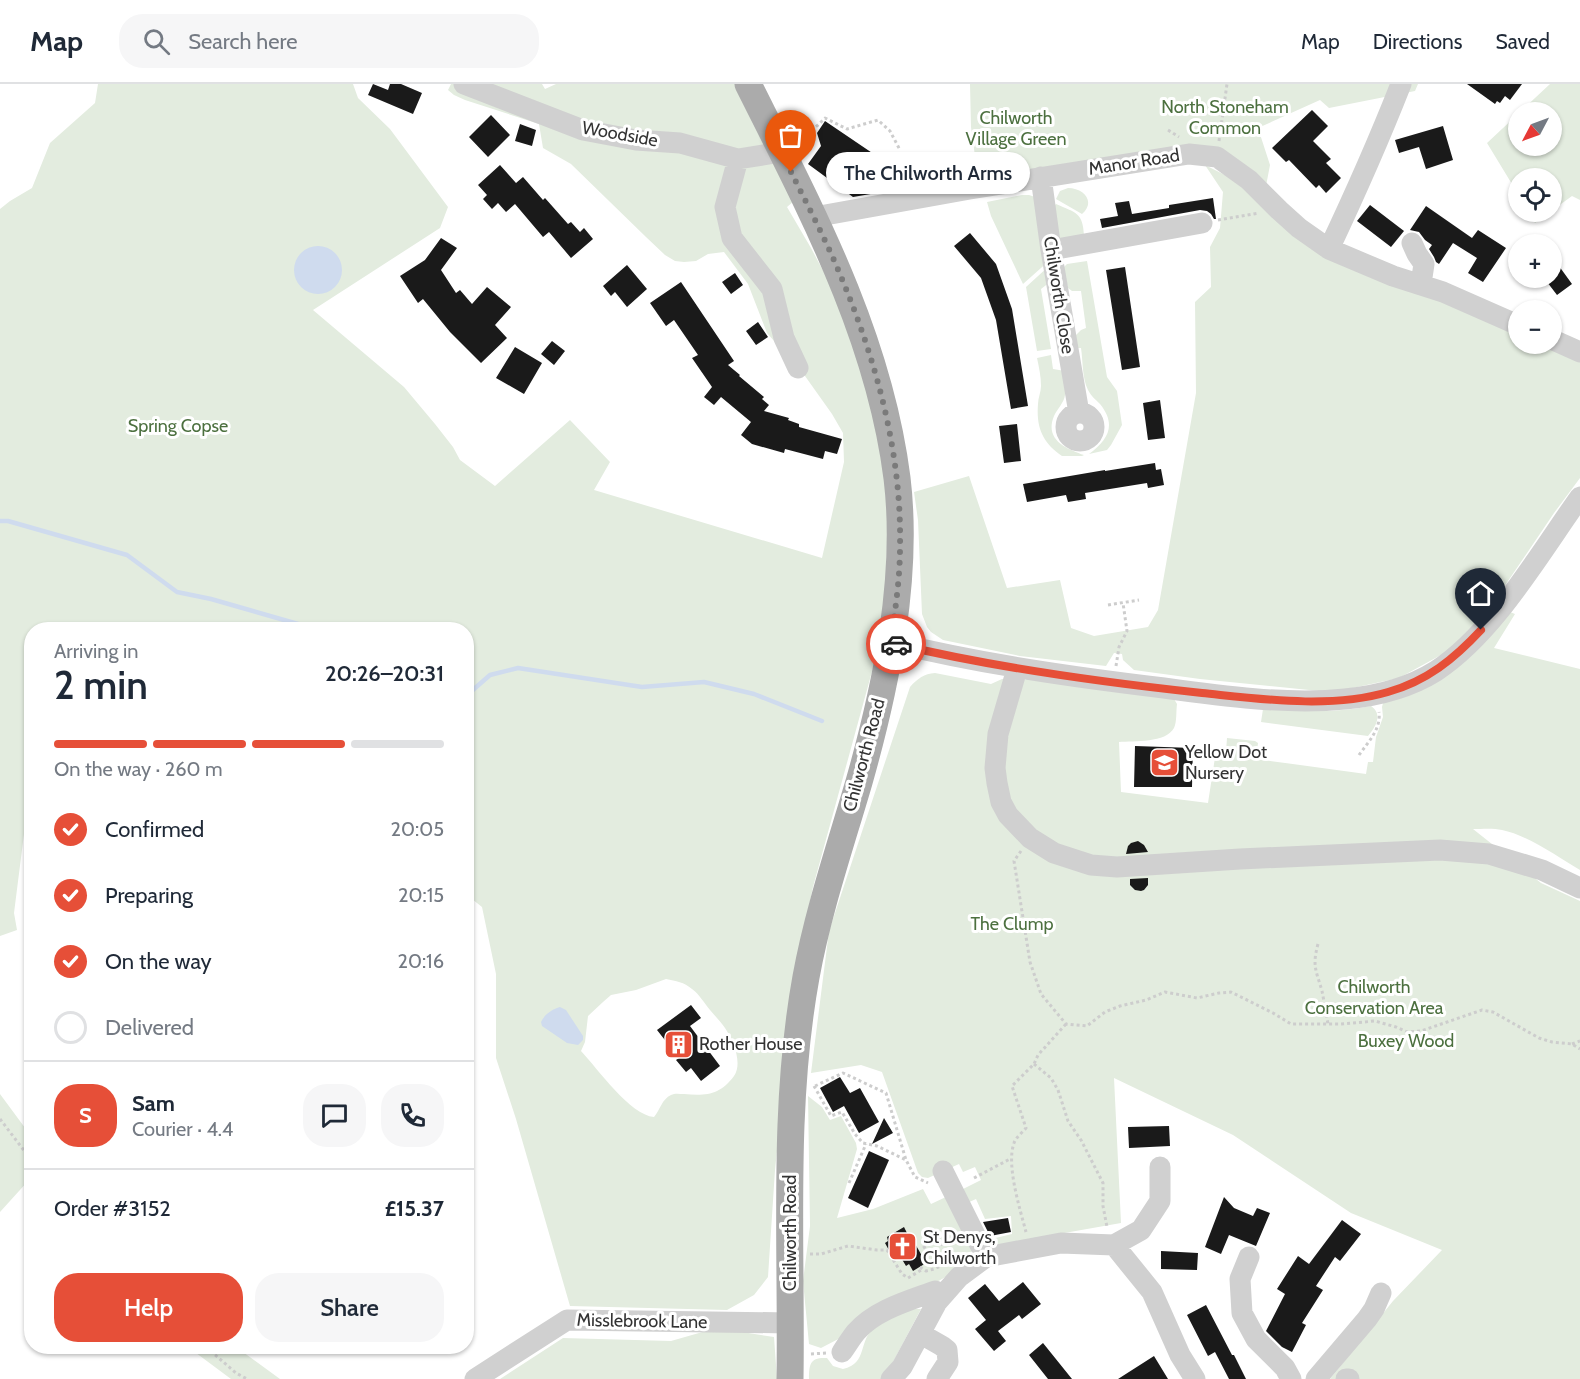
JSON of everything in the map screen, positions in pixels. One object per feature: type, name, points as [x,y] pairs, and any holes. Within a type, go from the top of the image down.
[{"type":"main road","name":"Chilworth Road","points":[[748,84],[792,145],[814,218],[833,258],[869,352],[891,440],[897,480],[900,548],[891,642],[884,678],[860,778],[830,878],[812,951],[800,1020],[804,1085],[790,1173],[790,1379]]},
{"type":"street","name":"Woodside","points":[[464,84],[583,130],[636,140],[680,143],[738,159],[792,145]]},
{"type":"street","points":[[1329,249],[1361,182],[1401,84]]},
{"type":"street","name":"Manor Road","points":[[814,218],[1041,177],[1189,154],[1217,157]]},
{"type":"street","points":[[1217,157],[1249,180],[1299,228],[1329,249],[1393,276],[1443,291],[1508,320]]},
{"type":"street","points":[[738,159],[725,207],[732,238],[772,289],[784,338],[798,368]]},
{"type":"street","name":"Chilworth Close","points":[[1041,177],[1079,413]]},
{"type":"street","points":[[1051,250],[1202,223]]},
{"type":"street","points":[[1412,243],[1424,264],[1421,284]]},
{"type":"street","points":[[1562,344],[1580,352]]},
{"type":"street","points":[[891,642],[1017,669],[1257,699],[1317,701],[1375,695],[1405,687],[1433,673],[1466,646],[1497,613],[1580,497]]},
{"type":"street","points":[[1017,669],[998,734],[994,768],[1001,802],[1008,815],[1030,837],[1054,853],[1091,865],[1118,867],[1440,850],[1489,854],[1542,870],[1580,888]]},
{"type":"street","points":[[891,1379],[902,1367],[937,1302],[959,1277],[986,1257],[1061,1243],[1114,1245],[1142,1230],[1160,1201],[1160,1167]]},
{"type":"street","points":[[944,1171],[986,1257]]},
{"type":"street","points":[[1114,1245],[1152,1292],[1180,1355],[1195,1379]]},
{"type":"street","points":[[1249,1257],[1240,1279],[1242,1313],[1256,1339],[1285,1368],[1291,1379]]},
{"type":"street","points":[[842,1352],[855,1333],[882,1312],[935,1291],[943,1295]]},
{"type":"street","points":[[1318,1379],[1367,1319],[1381,1293]]},
{"type":"street","name":"Misslebrook Lane","points":[[475,1379],[567,1320],[791,1336]]},
{"type":"street","points":[[921,1334],[947,1350],[948,1362],[937,1379]]},
{"type":"path","points":[[1217,157],[1227,84]]},
{"type":"path","points":[[792,145],[825,118],[847,129],[878,120],[890,131],[900,150]]},
{"type":"path","points":[[1202,223],[1279,210]]},
{"type":"path","points":[[1108,605],[1139,600]]},
{"type":"path","points":[[1113,682],[1119,647],[1127,631],[1124,603]]},
{"type":"path","points":[[1359,755],[1376,732],[1379,724],[1379,709],[1375,695]]},
{"type":"path","points":[[1030,837],[1014,861],[1030,962],[1041,994],[1066,1024],[1087,1026],[1105,1012],[1120,1005],[1146,1000],[1165,992],[1197,998],[1231,992],[1274,1013],[1290,1024],[1375,1021],[1407,1032],[1421,1031],[1482,1010],[1494,1012],[1539,1038],[1572,1044],[1580,1041]]},
{"type":"path","points":[[1318,944],[1315,956],[1316,972],[1328,1024]]},
{"type":"path","points":[[1030,1249],[1011,1159],[1014,1141],[1026,1128],[1012,1086],[1034,1064],[1038,1054],[1066,1024]]},
{"type":"path","points":[[1572,1044],[1580,1049]]},
{"type":"path","points":[[1034,1064],[1051,1078],[1058,1090],[1068,1120],[1103,1183],[1106,1226],[1114,1245]]},
{"type":"path","points":[[906,1160],[877,1146],[863,1143],[842,1112],[831,1116],[804,1085],[843,1073],[886,1094],[906,1160],[915,1177],[929,1184],[932,1190]]},
{"type":"path","points":[[0,1119],[24,1150]]},
{"type":"path","points":[[849,1183],[866,1144]]},
{"type":"path","points":[[974,1178],[1011,1159]]},
{"type":"path","points":[[923,1248],[937,1242],[942,1245],[947,1260]]},
{"type":"path","points":[[790,1252],[807,1255],[821,1254],[848,1246],[887,1250],[902,1274],[908,1278],[921,1268],[926,1271],[933,1270],[947,1260],[986,1257]]},
{"type":"path","points":[[791,1336],[813,1355],[842,1352]]},
{"type":"path","points":[[214,1354],[247,1379]]},
{"type":"green space","name":"Spring Copse","points":[[98,84],[353,84],[358,98],[390,129],[448,207],[440,228],[313,310],[404,387],[453,447],[460,460],[495,486],[570,420],[610,462],[594,490],[822,558],[844,462],[843,433],[805,376],[767,333],[748,284],[724,252],[708,254],[696,261],[675,261],[665,255],[571,164],[543,148],[539,124],[465,100],[448,90],[451,84],[542,84],[545,89],[556,84],[735,84],[794,201],[787,207],[836,295],[871,399],[888,500],[885,624],[813,887],[799,953],[775,1170],[768,1277],[754,1295],[727,1310],[570,1306],[496,1058],[496,974],[482,907],[474,901],[474,622],[24,622],[24,834],[14,913],[17,930],[0,936],[0,209],[32,188],[50,143],[95,103]],"holes":[[[666,979],[683,983],[695,991],[722,1023],[734,1045],[737,1071],[718,1091],[699,1095],[671,1095],[663,1102],[654,1117],[645,1114],[625,1100],[581,1051],[585,1042],[588,1016],[611,995],[636,990]]]},
{"type":"green space","name":"Chilworth Village Green","points":[[970,84],[1418,84],[1415,91],[1329,108],[1320,100],[1258,128],[1270,165],[1266,186],[1208,147],[978,178],[971,127]]},
{"type":"green space","points":[[1550,84],[1580,84],[1580,200],[1572,196],[1562,203],[1562,168],[1508,168],[1508,178],[1487,143],[1508,123],[1508,156],[1562,156],[1562,102],[1531,102]]},
{"type":"green space","points":[[1205,165],[1231,178],[1276,216],[1508,326],[1508,354],[1562,354],[1562,351],[1580,358],[1580,478],[1479,619],[1450,650],[1399,678],[1348,689],[1319,691],[1134,670],[1123,660],[1122,654],[1114,653],[1106,666],[1020,656],[943,640],[931,632],[922,614],[918,520],[914,492],[969,476],[1007,588],[1060,580],[1071,628],[1094,636],[1148,627],[1158,610],[1196,393],[1195,302],[1211,287],[1210,247],[1220,228],[1223,192]]},
{"type":"green space","points":[[1068,188],[1079,190],[1086,196],[1088,205],[1082,214],[1056,199],[1060,191]]},
{"type":"green space","points":[[1022,195],[1035,197],[1050,260],[1023,284],[991,216],[987,202]]},
{"type":"green space","points":[[1056,204],[1077,214],[1082,222],[1084,236],[1060,245],[1054,206]]},
{"type":"green space","points":[[1087,261],[1107,377],[1117,391],[1122,425],[1107,450],[1089,454],[1105,438],[1109,425],[1105,412],[1090,394],[1086,385],[1081,348],[1075,348],[1075,336],[1086,328],[1081,291],[1072,291],[1068,288],[1063,268],[1067,264]]},
{"type":"green space","points":[[1049,266],[1054,279],[1041,289],[1051,349],[1037,351],[1026,287]]},
{"type":"green space","points":[[1051,355],[1053,369],[1065,371],[1066,386],[1063,401],[1054,416],[1052,431],[1059,442],[1084,455],[1082,456],[1062,456],[1050,446],[1040,428],[1038,402],[1041,383],[1037,358]]},
{"type":"green space","name":"Chilworth Conservation Area","points":[[1510,612],[1515,614],[1494,648],[1580,669],[1580,870],[1542,847],[1512,833],[1495,829],[1473,829],[1541,883],[1580,901],[1580,1379],[1330,1379],[1393,1301],[1442,1250],[1351,1213],[1233,1135],[1114,1078],[1121,1223],[1036,1238],[991,1251],[983,1241],[1012,1234],[1011,1216],[985,1219],[976,1199],[967,1203],[961,1190],[981,1180],[975,1167],[963,1172],[959,1164],[928,1178],[918,1173],[882,1072],[861,1065],[811,1073],[829,931],[910,687],[919,679],[935,673],[991,684],[1002,679],[1030,678],[1174,699],[1177,704],[1176,720],[1170,733],[1157,739],[1119,742],[1121,792],[1208,803],[1216,751],[1226,752],[1227,738],[1258,743],[1256,759],[1366,774],[1368,762],[1373,762],[1376,737],[1383,717],[1383,703]]},
{"type":"green space","points":[[1371,706],[1377,713],[1377,721],[1368,736],[1261,722],[1263,709],[1330,711]]},
{"type":"green space","points":[[0,1094],[24,1127],[24,1186],[0,1212]]},
{"type":"green space","points":[[808,1096],[822,1107],[830,1120],[841,1116],[856,1143],[857,1149],[837,1218],[873,1209],[923,1189],[931,1204],[948,1196],[972,1246],[971,1254],[954,1272],[821,1348],[809,1344],[803,1281],[810,1226]]},
{"type":"green space","points":[[910,1309],[921,1309],[884,1379],[809,1379],[810,1366],[817,1359],[827,1358],[833,1366],[843,1369],[851,1366],[860,1356],[866,1338],[876,1326]]},
{"type":"green space","points":[[706,1331],[742,1332],[774,1337],[777,1379],[500,1379],[563,1338],[671,1341]]},
{"type":"green space","points":[[197,1354],[246,1354],[280,1379],[231,1379]]},
{"type":"water","points":[[313,246],[323,246],[338,256],[342,270],[341,279],[332,290],[323,294],[313,294],[298,284],[294,275],[294,265],[304,250]]},
{"type":"water","points":[[560,1007],[566,1010],[583,1036],[583,1040],[578,1045],[567,1043],[542,1026],[541,1022],[546,1015]]},
{"type":"building","points":[[373,84],[388,90],[390,84],[401,84],[422,93],[413,114],[368,95]]},
{"type":"building","points":[[1467,84],[1522,84],[1510,100],[1505,96],[1500,103],[1497,101],[1495,104]]},
{"type":"building","points":[[1312,110],[1328,126],[1313,141],[1331,159],[1326,163],[1341,178],[1326,193],[1319,185],[1316,188],[1289,160],[1286,162],[1272,148]]},
{"type":"building","points":[[491,115],[510,135],[488,157],[469,137]]},
{"type":"building","points":[[825,121],[887,163],[894,162],[900,189],[853,197],[808,164],[821,146],[817,133]]},
{"type":"building","points":[[520,124],[536,130],[532,146],[515,141]]},
{"type":"building","points":[[1443,126],[1453,160],[1426,169],[1419,147],[1399,153],[1395,140]]},
{"type":"building","points":[[500,165],[516,183],[523,177],[568,224],[571,222],[580,232],[584,228],[593,239],[571,258],[549,232],[543,237],[515,204],[506,212],[498,203],[492,209],[483,199],[487,195],[478,185]]},
{"type":"building","points":[[1213,198],[1216,219],[1207,211],[1200,210],[1102,228],[1100,219],[1118,216],[1115,203],[1129,201],[1132,214]]},
{"type":"building","points":[[1370,205],[1404,231],[1391,247],[1357,221]]},
{"type":"building","points":[[1426,206],[1472,238],[1478,230],[1506,248],[1483,282],[1468,273],[1477,258],[1453,243],[1439,264],[1429,249],[1432,245],[1419,232],[1410,230]]},
{"type":"building","points":[[970,233],[996,264],[1012,309],[1028,406],[1011,409],[996,320],[981,278],[954,246]]},
{"type":"building","points":[[441,238],[457,248],[441,270],[456,293],[460,290],[472,304],[487,287],[511,307],[495,325],[507,338],[481,363],[450,332],[423,299],[418,303],[400,276],[425,260]]},
{"type":"building","points":[[627,265],[647,289],[627,307],[615,292],[611,296],[603,286]]},
{"type":"building","points":[[1125,267],[1140,367],[1122,370],[1106,270]]},
{"type":"building","points":[[1562,270],[1572,284],[1557,295],[1552,288],[1562,288]]},
{"type":"building","points":[[735,273],[743,285],[731,294],[722,282]]},
{"type":"building","points":[[681,282],[734,361],[728,365],[764,397],[762,399],[769,405],[764,411],[789,418],[788,420],[799,424],[799,427],[842,439],[837,454],[825,451],[823,459],[785,449],[784,453],[752,444],[741,435],[751,422],[721,397],[714,405],[704,397],[712,387],[692,358],[698,355],[674,320],[666,326],[650,303]]},
{"type":"building","points":[[758,322],[768,337],[756,345],[746,331]]},
{"type":"building","points":[[552,341],[565,351],[554,365],[541,354]]},
{"type":"building","points":[[515,347],[542,363],[524,394],[496,378]]},
{"type":"building","points":[[1160,400],[1165,438],[1148,440],[1143,403]]},
{"type":"building","points":[[1017,424],[1021,461],[1004,463],[999,426]]},
{"type":"building","points":[[1155,463],[1156,470],[1161,469],[1164,485],[1148,488],[1147,483],[1085,493],[1086,499],[1068,502],[1066,495],[1027,502],[1023,484]]},
{"type":"building","name":"Yellow Dot Nursery","points":[[1135,746],[1193,748],[1192,787],[1134,787]]},
{"type":"building","points":[[1138,841],[1148,852],[1126,854],[1128,846]]},
{"type":"building","points":[[1148,878],[1148,885],[1144,890],[1135,890],[1130,885],[1130,879]]},
{"type":"building","name":"Rother House","points":[[691,1005],[701,1018],[690,1026],[720,1066],[701,1081],[691,1068],[686,1072],[676,1060],[679,1058],[657,1030]]},
{"type":"building","points":[[840,1077],[850,1093],[860,1088],[879,1122],[859,1133],[844,1106],[833,1112],[820,1088]]},
{"type":"building","points":[[884,1118],[893,1133],[872,1144]]},
{"type":"building","points":[[1169,1126],[1170,1146],[1129,1148],[1128,1127]]},
{"type":"building","points":[[869,1151],[889,1160],[868,1208],[848,1198]]},
{"type":"building","points":[[1224,1197],[1234,1208],[1253,1216],[1257,1208],[1270,1213],[1256,1246],[1229,1235],[1221,1254],[1205,1247]]},
{"type":"building","points":[[1008,1218],[1011,1232],[990,1236],[983,1222]]},
{"type":"building","points":[[1342,1220],[1361,1234],[1340,1261],[1335,1257],[1316,1286],[1323,1290],[1302,1323],[1306,1325],[1292,1352],[1282,1347],[1266,1331],[1285,1294],[1277,1289],[1298,1256],[1309,1264]]},
{"type":"building","name":"St Denys, Chilworth","points":[[904,1227],[926,1263],[913,1271],[909,1264],[906,1266],[897,1251],[891,1254],[885,1243],[888,1241],[887,1237]]},
{"type":"building","points":[[1161,1251],[1198,1253],[1197,1270],[1161,1269]]},
{"type":"building","points":[[1023,1282],[1041,1304],[1022,1319],[1019,1315],[998,1331],[1006,1341],[994,1351],[975,1329],[986,1320],[968,1298],[985,1284],[999,1301]]},
{"type":"building","points":[[1206,1305],[1246,1379],[1229,1379],[1215,1352],[1208,1356],[1187,1315]]},
{"type":"building","points":[[1043,1343],[1072,1379],[1048,1379],[1029,1355]]},
{"type":"building","points":[[1154,1356],[1168,1379],[1118,1379]]},
{"type":"waterway","points":[[0,521],[8,521],[127,555],[177,592],[211,599],[291,622]]},
{"type":"waterway","points":[[474,689],[490,675],[518,668],[642,687],[704,682],[754,694],[822,721]]},
{"type":"way so far","points":[[791,172],[833,258],[857,317],[879,386],[887,420],[893,450],[900,515],[898,582],[891,642],[896,644]]},
{"type":"place","name":"The Chilworth Arms","points":[[791,172]]},
{"type":"place","name":"Yellow Dot Nursery","points":[[1164,762]]},
{"type":"place","name":"Rother House","points":[[678,1044]]},
{"type":"place","name":"St Denys, Chilworth","points":[[902,1247]]},
{"type":"route","points":[[896,644],[1017,669],[1113,682],[1257,699],[1317,701],[1367,697],[1405,687],[1433,673],[1466,646],[1481,630]]},
{"type":"park label","name":"North Stoneham Common","points":[[1225,117]]},
{"type":"park label","name":"The Clump","points":[[1012,924]]},
{"type":"park label","name":"Buxey Wood","points":[[1406,1041]]}]
